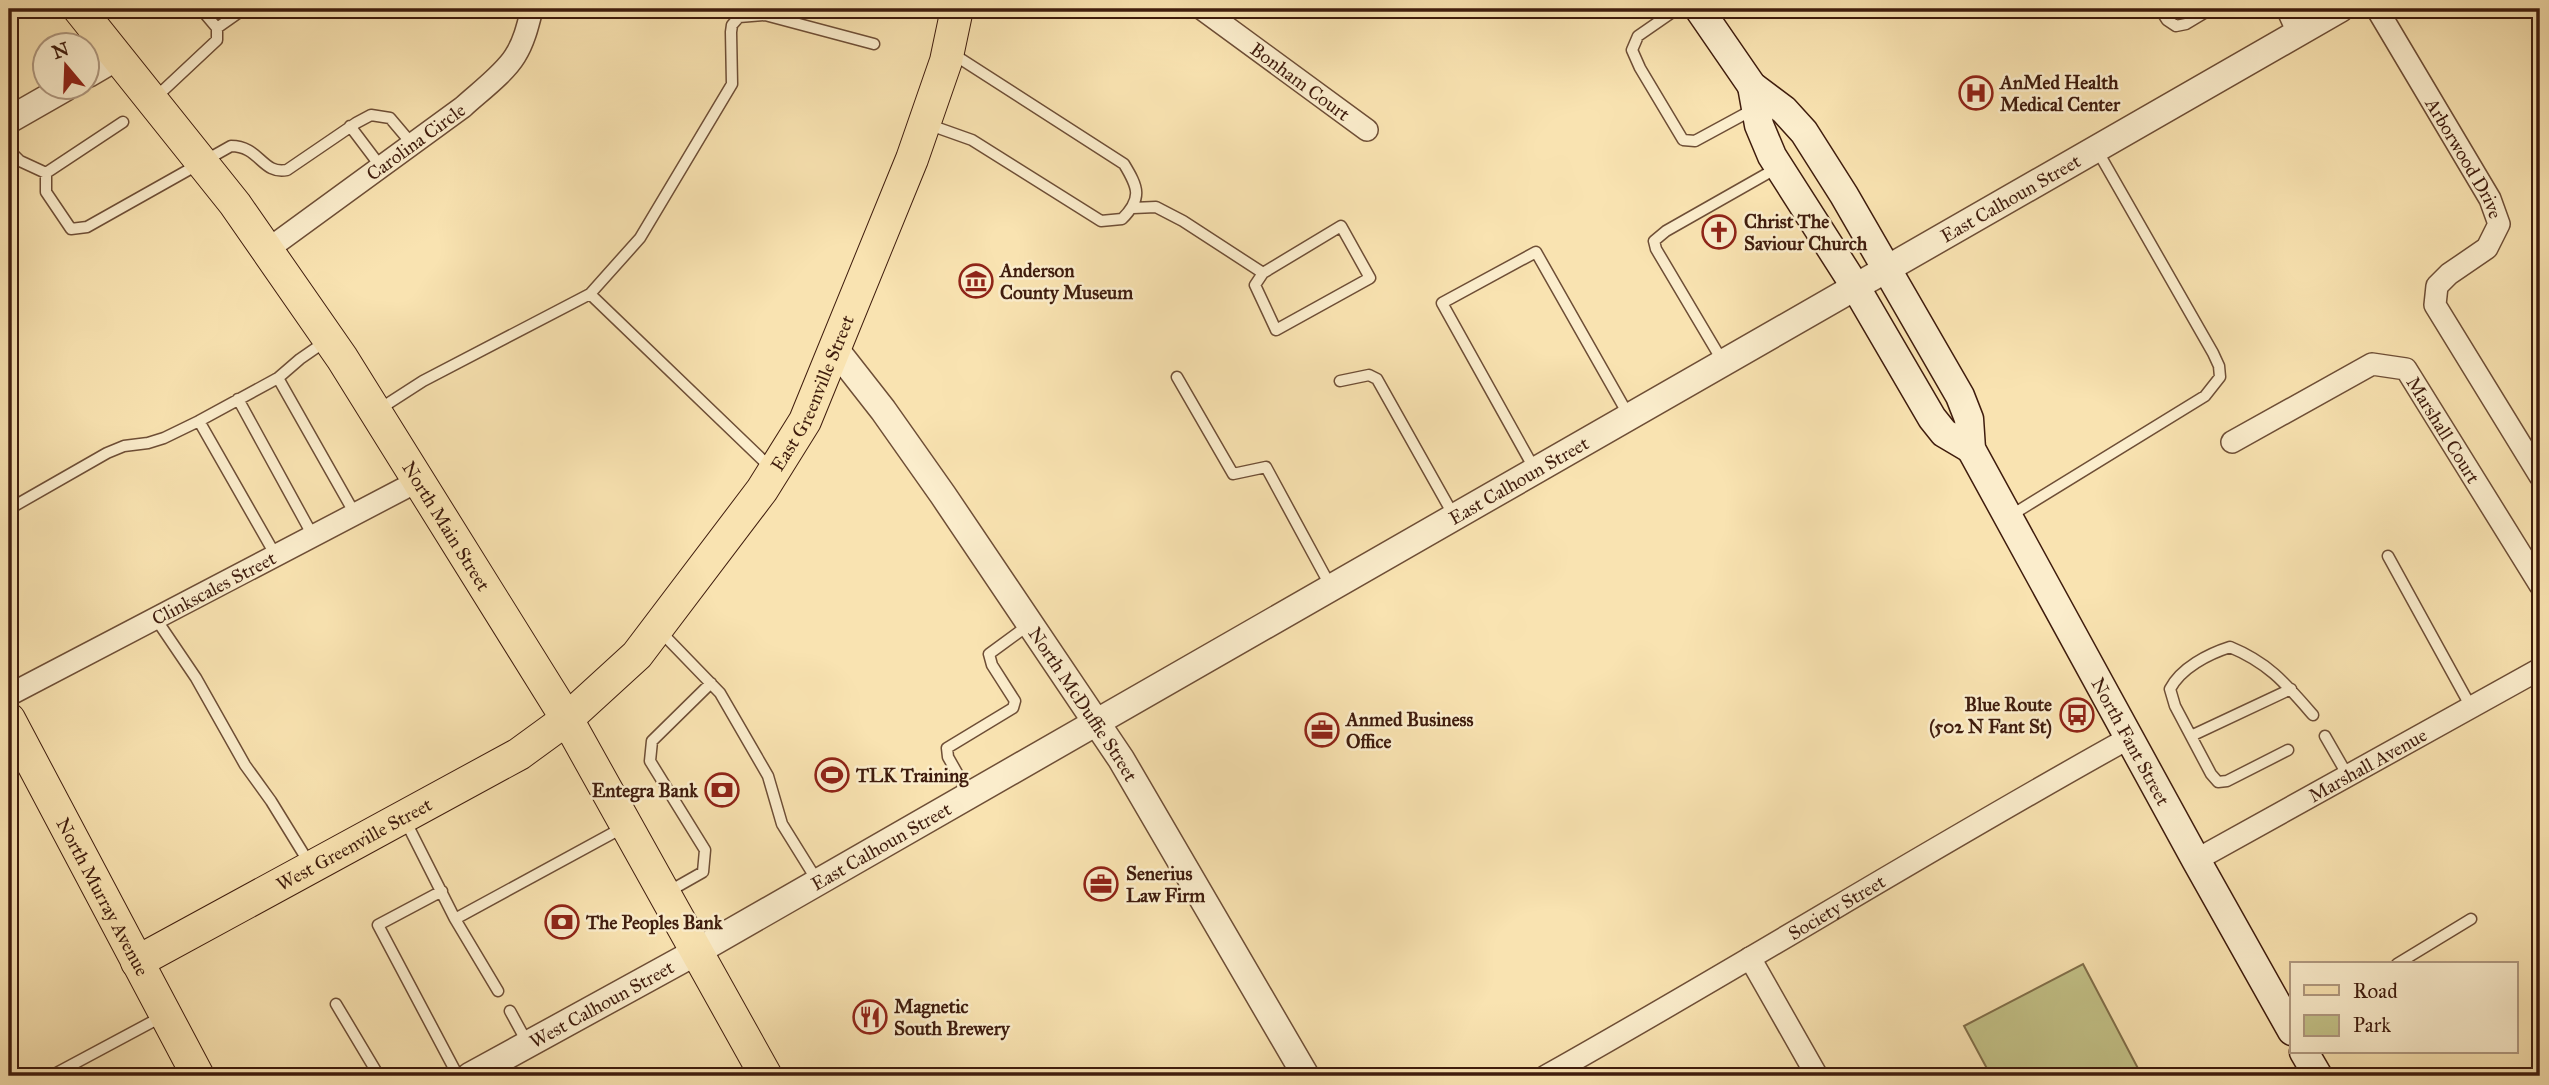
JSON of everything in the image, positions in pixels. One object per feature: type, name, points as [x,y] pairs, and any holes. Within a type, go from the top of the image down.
[{"type":"main road","name":"North Main Street","points":[[79,9],[267,250],[376,411],[567,719],[766,1076]]},
{"type":"main road","name":"East Greenville Street","points":[[567,719],[637,655],[774,471],[805,421],[836,350],[925,123],[948,51],[957,9]]},
{"type":"main road","name":"North Fant Street","points":[[1699,9],[1754,97],[1759,125],[1772,156],[1855,286],[1932,418],[1944,433],[1971,449]]},
{"type":"main road","name":"North Fant Street","points":[[1754,97],[1784,110],[1804,132],[1960,396],[1969,419],[1971,449],[2290,1028]]},
{"type":"main road","name":"North Murray Avenue","points":[[9,719],[198,1076]]},
{"type":"main road","name":"West Greenville Street","points":[[137,962],[519,754],[567,719]]},
{"type":"main road","name":"North Fant Street","points":[[2305,1054],[2318,1076]]},
{"type":"street","name":"Carolina Circle","points":[[267,250],[463,107],[515,58],[527,30],[532,9]]},
{"type":"street","name":"Bonham Court","points":[[1202,9],[1367,130]]},
{"type":"street","name":"East Calhoun Street","points":[[696,952],[2096,148],[2295,20],[2340,9]]},
{"type":"street","name":"Arborwood Drive","points":[[2377,9],[2490,199],[2499,224],[2487,248],[2449,274],[2437,286],[2435,305],[2540,476]]},
{"type":"street","points":[[102,66],[117,57]]},
{"type":"street","points":[[9,120],[40,102]]},
{"type":"street","name":"North McDuffie Street","points":[[836,350],[883,410],[1121,759],[1306,1076]]},
{"type":"street","name":"Marshall Court","points":[[2232,442],[2372,365],[2406,369],[2540,585]]},
{"type":"street","name":"Clinkscales Street","points":[[9,695],[420,481]]},
{"type":"street","name":"Marshall Avenue","points":[[2196,860],[2540,669]]},
{"type":"street","name":"Society Street","points":[[1546,1076],[1989,816],[2129,738]]},
{"type":"street","name":"West Calhoun Street","points":[[470,1076],[696,952]]},
{"type":"street","points":[[1750,958],[1817,1076]]},
{"type":"lane","points":[[151,102],[217,40],[218,28],[201,9]]},
{"type":"lane","points":[[218,28],[244,9]]},
{"type":"lane","points":[[1677,9],[1638,36],[1632,50],[1683,140],[1695,141],[1754,97]]},
{"type":"lane","points":[[2160,9],[2167,20],[2176,26],[2186,24],[2211,9]]},
{"type":"lane","points":[[376,411],[423,381],[590,294],[640,238],[732,84],[731,32],[735,20],[740,17],[765,15],[874,44]]},
{"type":"lane","points":[[925,123],[972,141],[1101,221],[1122,219],[1133,208],[1136,184],[1124,164],[948,51]]},
{"type":"lane","points":[[46,173],[46,192],[71,229],[87,227],[231,146],[252,150],[271,169],[278,172],[287,170],[350,126],[371,115],[390,118],[412,144]]},
{"type":"lane","points":[[46,173],[123,122]]},
{"type":"lane","points":[[350,126],[381,167]]},
{"type":"lane","points":[[2008,518],[2205,396],[2220,377],[2219,366],[2213,353],[2096,148]]},
{"type":"lane","points":[[9,150],[20,162],[46,173]]},
{"type":"lane","points":[[1723,362],[1656,249],[1654,241],[1666,231],[1780,166]]},
{"type":"lane","points":[[1133,208],[1156,207],[1183,221],[1263,274]]},
{"type":"lane","points":[[1341,226],[1370,278],[1276,330],[1255,285],[1263,274],[1341,226]]},
{"type":"lane","points":[[1535,470],[1442,303],[1536,252],[1629,416]]},
{"type":"lane","points":[[590,294],[774,471]]},
{"type":"lane","points":[[9,509],[107,453],[124,446],[164,439],[199,421],[278,378],[328,339]]},
{"type":"lane","points":[[1340,381],[1368,375],[1377,379],[1454,516]]},
{"type":"lane","points":[[1177,377],[1233,474],[1266,467],[1331,587]]},
{"type":"lane","points":[[278,378],[355,514]]},
{"type":"lane","points":[[238,399],[313,536]]},
{"type":"lane","points":[[199,421],[276,556]]},
{"type":"lane","points":[[2388,556],[2471,707]]},
{"type":"lane","points":[[156,619],[196,678],[245,765],[312,867]]},
{"type":"lane","points":[[970,794],[948,757],[947,748],[1013,708],[1015,701],[992,665],[989,654],[1030,624]]},
{"type":"lane","points":[[658,628],[720,693],[768,776],[782,824],[818,881]]},
{"type":"lane","points":[[2288,750],[2227,781],[2218,782],[2175,706],[2170,689],[2176,677],[2216,652],[2230,647],[2253,657],[2274,671],[2313,715]]},
{"type":"lane","points":[[664,894],[703,872],[705,850],[650,761],[652,741],[711,684]]},
{"type":"lane","points":[[2191,736],[2291,689]]},
{"type":"lane","points":[[2325,736],[2348,776]]},
{"type":"lane","points":[[404,817],[455,919],[498,991]]},
{"type":"lane","points":[[455,919],[626,825]]},
{"type":"lane","points":[[442,891],[378,925],[458,1076]]},
{"type":"lane","points":[[2400,962],[2470,919]]},
{"type":"lane","points":[[337,1004],[379,1076]]},
{"type":"lane","points":[[510,1011],[528,1044]]},
{"type":"lane","points":[[51,1076],[165,1015]]},
{"type":"green space","points":[[2083,964],[2142,1076],[1991,1076],[1964,1026]]},
{"type":"place","name":"AnMed Health Medical Center","points":[[1976,93]]},
{"type":"place","name":"Christ The Saviour Church","points":[[1719,232]]},
{"type":"place","name":"Anderson County Museum","points":[[976,281]]},
{"type":"place","name":"Blue Route (502 N Fant St)","points":[[2077,715]]},
{"type":"place","name":"Anmed Business Office","points":[[1322,730]]},
{"type":"place","name":"TLK Training","points":[[832,775]]},
{"type":"place","name":"Entegra Bank","points":[[722,790]]},
{"type":"place","name":"Senerius Law Firm","points":[[1101,884]]},
{"type":"place","name":"The Peoples Bank","points":[[562,922]]},
{"type":"place","name":"Magnetic South Brewery","points":[[870,1017]]}]
